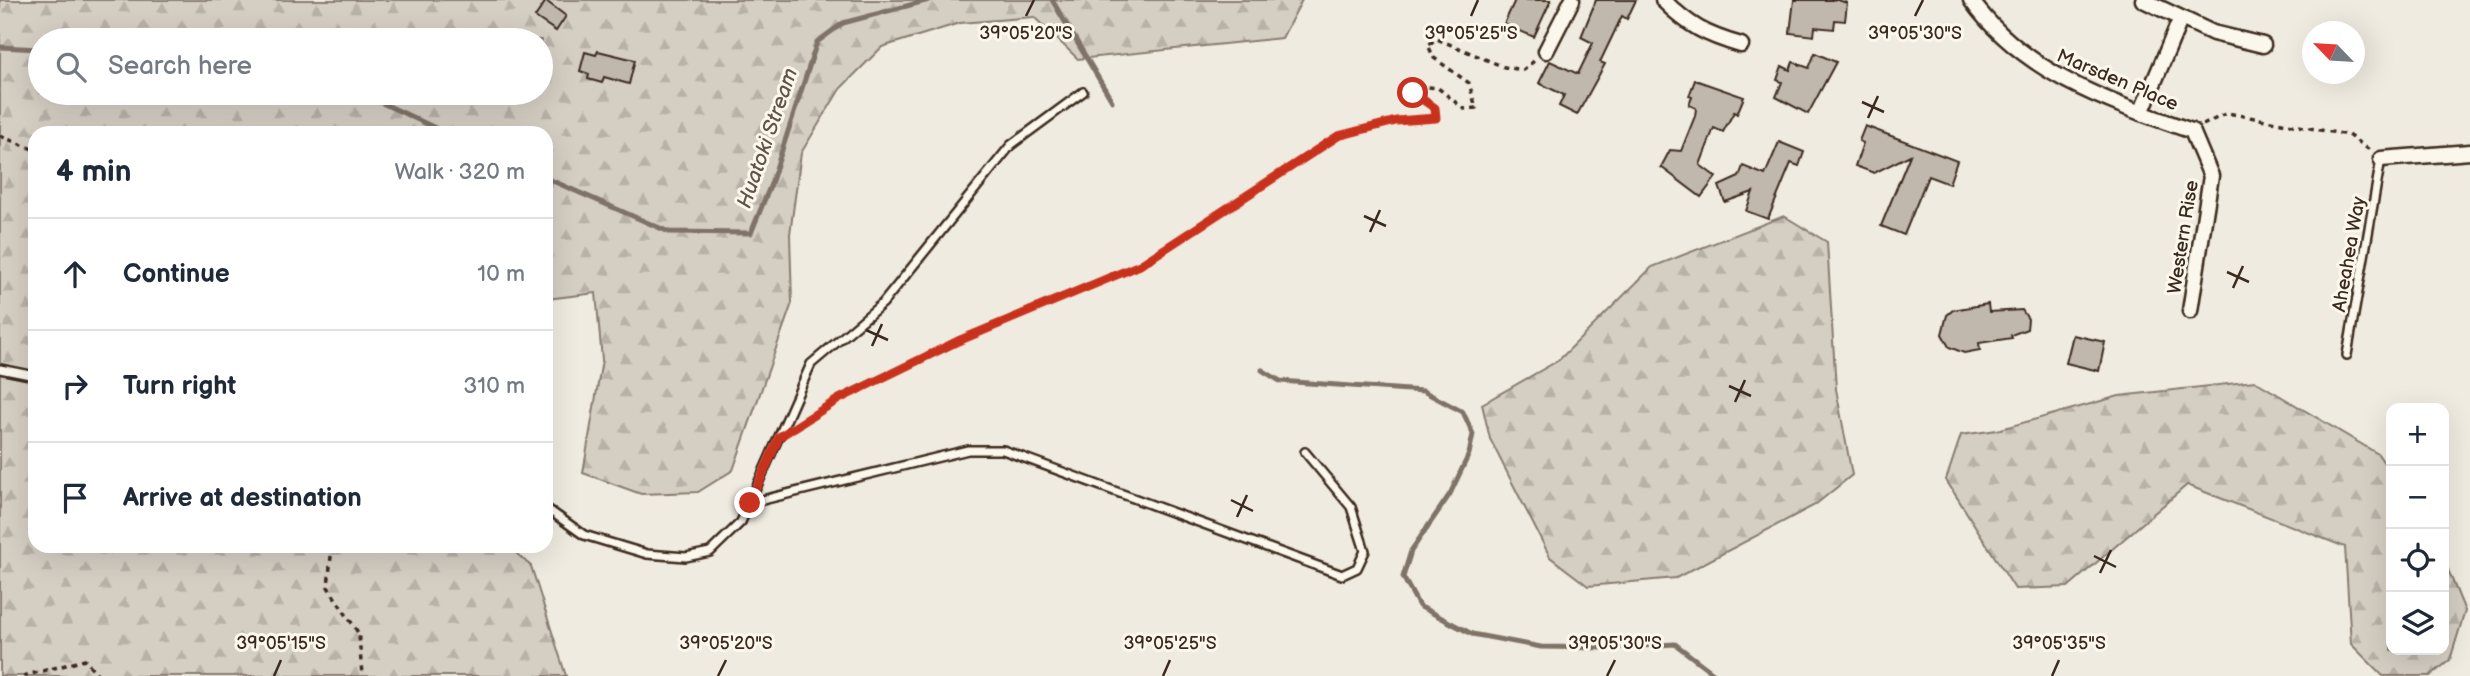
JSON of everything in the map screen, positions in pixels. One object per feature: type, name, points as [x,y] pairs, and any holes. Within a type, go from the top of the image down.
[{"type":"street","points":[[1546,51],[1572,0]]},
{"type":"street","points":[[1663,0],[1681,19],[1707,36],[1741,45]]},
{"type":"street","name":"Marsden Place","points":[[1971,0],[1996,31],[2034,63],[2080,88],[2192,131]]},
{"type":"street","points":[[2143,0],[2180,20],[2227,38],[2263,45]]},
{"type":"street","points":[[2141,113],[2180,20]]},
{"type":"street","name":"Western Rise","points":[[2190,311],[2211,177],[2192,131]]},
{"type":"street","points":[[2381,159],[2470,152]]},
{"type":"lane","points":[[553,513],[584,535],[647,554],[687,557],[710,552],[741,522],[811,364],[883,303],[1011,145],[1083,92]]},
{"type":"lane","name":"Aheahea Way","points":[[2347,355],[2381,159]]},
{"type":"lane","points":[[0,369],[28,375]]},
{"type":"lane","points":[[750,503],[968,450],[1003,450],[1342,575],[1357,568],[1365,551],[1351,507],[1305,452]]},
{"type":"path","points":[[779,437],[839,399],[958,341],[1140,265],[1338,136],[1396,121],[1436,118],[1435,108],[1413,93],[1419,86],[1438,88],[1464,109],[1476,108],[1469,83],[1434,58],[1427,45],[1437,39],[1504,67],[1523,70],[1546,51]]},
{"type":"path","points":[[2192,131],[2227,113],[2348,135],[2381,159]]},
{"type":"path","points":[[0,136],[28,147]]},
{"type":"path","points":[[331,553],[328,587],[359,634],[362,676]]},
{"type":"path","points":[[23,676],[85,660],[99,676]]},
{"type":"green space","points":[[0,0],[1302,0],[1282,38],[1078,59],[1034,17],[960,23],[882,47],[840,89],[801,153],[790,234],[792,303],[733,470],[698,492],[641,494],[583,473],[602,360],[596,293],[553,298],[553,126],[28,126],[28,553],[516,553],[531,566],[566,676],[0,676]]},
{"type":"green space","points":[[1784,216],[1827,242],[1836,389],[1852,475],[1815,505],[1676,578],[1588,586],[1550,557],[1490,439],[1482,404],[1559,360],[1652,267]]},
{"type":"green space","points":[[2255,381],[2378,454],[2386,466],[2386,655],[2449,655],[2449,572],[2465,611],[2450,660],[2430,676],[2383,676],[2351,644],[2345,547],[2187,485],[2068,587],[2015,589],[1946,480],[1961,435],[1997,430],[2119,396]]},
{"type":"building","points":[[1515,0],[1551,0],[1534,37],[1504,24]]},
{"type":"building","points":[[1596,0],[1636,0],[1627,19],[1622,16],[1600,62],[1605,64],[1577,115],[1559,106],[1564,95],[1539,83],[1550,61],[1578,74],[1593,43],[1581,37]]},
{"type":"building","points":[[1794,0],[1838,0],[1847,3],[1845,21],[1835,20],[1834,29],[1815,27],[1814,36],[1790,33]]},
{"type":"building","points":[[546,1],[566,16],[556,31],[535,17]]},
{"type":"building","points":[[598,51],[635,60],[629,84],[604,77],[602,83],[588,79],[589,74],[580,71],[585,52],[596,55]]},
{"type":"building","points":[[1815,53],[1836,62],[1808,114],[1776,97],[1782,82],[1777,80],[1782,66],[1790,70],[1793,62],[1809,68]]},
{"type":"building","points":[[1695,80],[1744,97],[1737,114],[1734,112],[1723,132],[1714,128],[1700,165],[1716,177],[1701,197],[1661,167],[1670,150],[1681,151],[1695,116],[1696,108],[1689,105],[1692,97],[1689,96]]},
{"type":"building","points":[[1865,126],[1957,161],[1949,184],[1928,176],[1904,235],[1881,226],[1910,155],[1874,173],[1855,166],[1863,143],[1859,141]]},
{"type":"building","points":[[1779,142],[1804,152],[1799,166],[1791,163],[1768,219],[1746,211],[1753,192],[1725,202],[1719,186],[1739,177],[1743,166],[1765,175]]},
{"type":"building","points":[[1988,304],[1989,312],[2022,310],[2028,319],[2027,329],[2011,335],[2012,338],[1979,343],[1980,350],[1964,353],[1949,347],[1942,334],[1947,315],[1953,310]]},
{"type":"building","points":[[2073,335],[2105,342],[2099,371],[2066,363]]},
{"type":"waterway","name":"Huatoki Stream","points":[[553,181],[669,232],[751,233],[771,184],[817,42],[843,23],[929,0]]},
{"type":"waterway","name":"Huatoki Stream","points":[[1052,0],[1112,101]]},
{"type":"waterway","name":"Huatoki Stream","points":[[0,47],[28,48]]},
{"type":"waterway","name":"Huatoki Stream","points":[[386,105],[431,126]]},
{"type":"waterway","points":[[1262,370],[1280,381],[1423,391],[1463,412],[1473,434],[1469,454],[1450,494],[1411,551],[1403,577],[1419,606],[1472,634],[1541,647],[1607,648],[1675,644],[1717,676]]},
{"type":"route","points":[[750,503],[779,437],[839,399],[958,341],[1140,265],[1338,136],[1396,121],[1436,118],[1435,108],[1413,93]]}]
